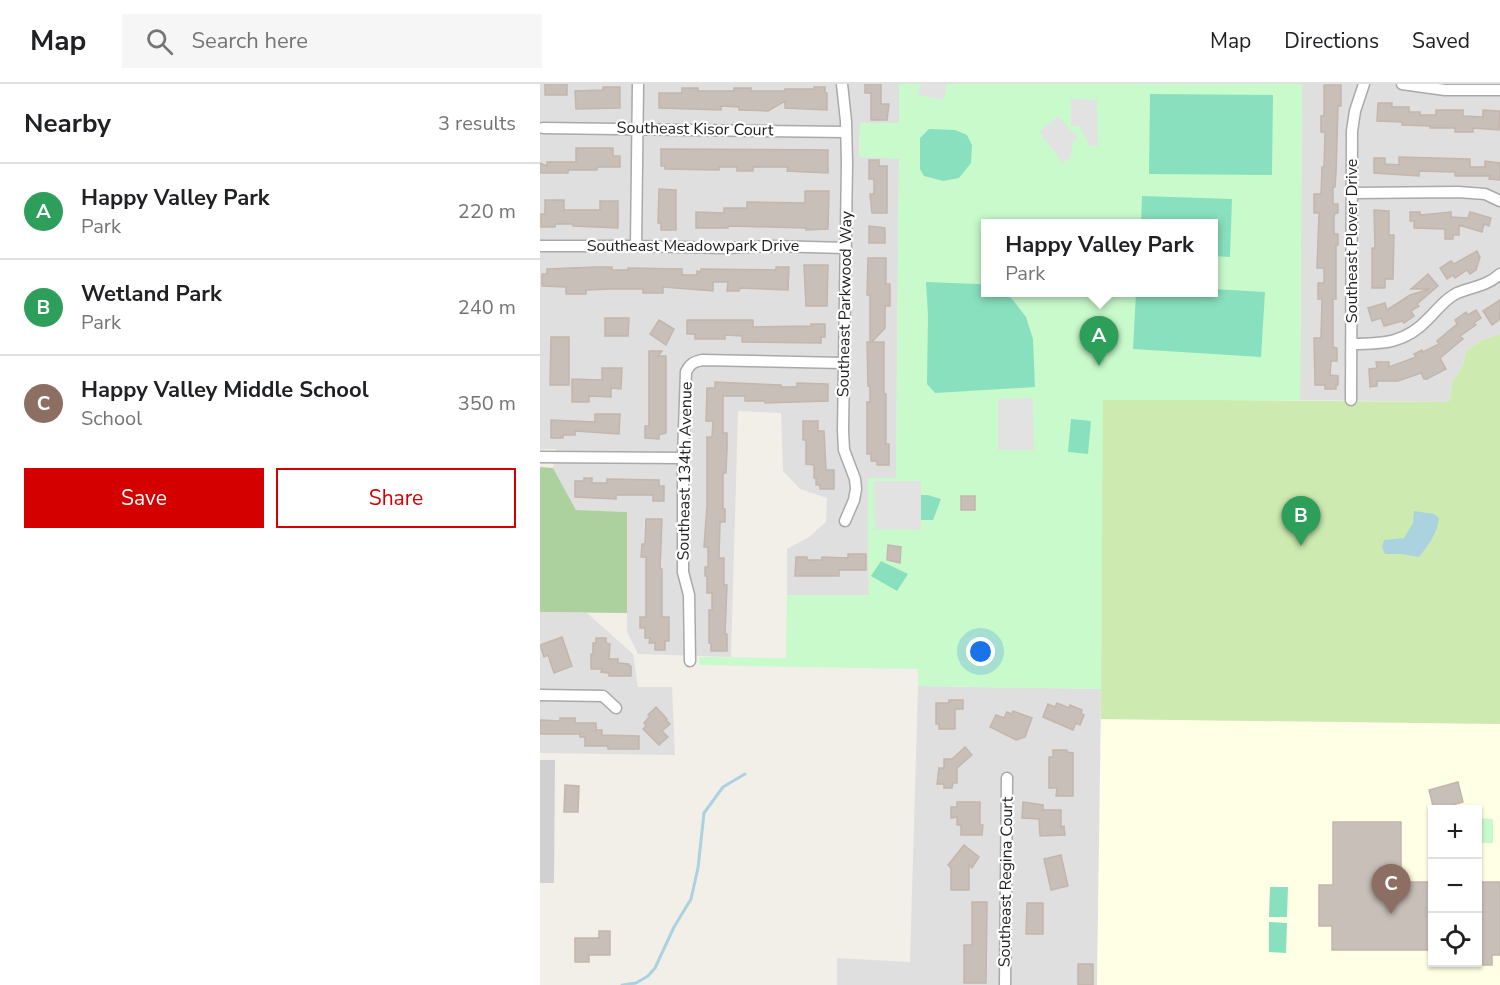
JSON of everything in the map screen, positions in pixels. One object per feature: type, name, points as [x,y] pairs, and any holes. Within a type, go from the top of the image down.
[{"type":"street","points":[[636,246],[638,84]]},
{"type":"street","name":"Southeast Parkwood Way","points":[[842,84],[846,132],[844,450],[855,479],[856,489],[854,500],[844,520]]},
{"type":"street","name":"Southeast Plover Drive","points":[[1351,400],[1352,131],[1355,111],[1364,84]]},
{"type":"street","points":[[1402,84],[1445,90],[1483,87],[1500,90]]},
{"type":"street","name":"Southeast Kisor Court","points":[[543,128],[846,132]]},
{"type":"street","points":[[1353,193],[1458,192],[1485,194],[1500,201]]},
{"type":"street","name":"Southeast Meadowpark Drive","points":[[540,246],[846,248]]},
{"type":"street","points":[[1352,344],[1379,344],[1401,339],[1418,330],[1443,302],[1457,293],[1480,287],[1500,274]]},
{"type":"street","name":"Southeast 134th Avenue","points":[[690,661],[689,595],[684,572],[683,458],[686,372],[689,366],[702,360],[843,363]]},
{"type":"street","points":[[540,457],[683,458]]},
{"type":"street","points":[[540,695],[603,696],[616,708]]},
{"type":"street","name":"Southeast Regina Court","points":[[1005,985],[1007,778]]},
{"type":"shaded area","points":[[540,84],[899,84],[899,123],[860,123],[859,157],[899,158],[896,478],[868,478],[869,595],[787,595],[787,549],[809,537],[826,522],[827,498],[800,489],[783,471],[781,413],[738,411],[731,657],[638,654],[627,632],[627,512],[576,510],[553,468],[556,449],[540,449]]},
{"type":"shaded area","points":[[921,84],[947,84],[944,100],[918,95]]},
{"type":"shaded area","points":[[1302,84],[1500,84],[1500,334],[1482,340],[1466,351],[1462,368],[1453,380],[1449,402],[1300,400]]},
{"type":"shaded area","points":[[1071,99],[1097,100],[1098,146],[1090,146],[1079,126],[1071,126]]},
{"type":"shaded area","points":[[1058,116],[1078,138],[1073,142],[1070,158],[1063,163],[1039,132]]},
{"type":"shaded area","points":[[1033,398],[1034,450],[998,450],[998,399]]},
{"type":"shaded area","points":[[874,481],[921,481],[921,530],[875,529]]},
{"type":"shaded area","points":[[540,612],[587,613],[633,654],[638,687],[672,687],[675,755],[540,753]]},
{"type":"shaded area","points":[[918,686],[1101,689],[1097,985],[837,985],[837,958],[910,962]]},
{"type":"shaded area","points":[[1101,719],[1500,724],[1500,985],[1097,985]]},
{"type":"shaded area","points":[[540,760],[555,760],[554,883],[540,883]]},
{"type":"green space","points":[[899,84],[1302,84],[1300,400],[1103,400],[1101,689],[918,686],[918,669],[699,665],[699,657],[786,658],[787,595],[869,595],[868,478],[896,478],[899,159],[859,157],[860,123],[899,123]]},
{"type":"green space","points":[[1150,94],[1273,95],[1272,175],[1149,174]]},
{"type":"green space","points":[[929,129],[955,130],[967,135],[972,145],[971,163],[959,178],[943,181],[924,176],[920,169],[920,138]]},
{"type":"green space","points":[[1142,196],[1232,199],[1230,257],[1218,256],[1218,219],[1141,219]]},
{"type":"green space","points":[[926,282],[981,284],[981,297],[1009,297],[1026,317],[1033,339],[1035,387],[935,393],[927,384]]},
{"type":"green space","points":[[1218,289],[1265,292],[1261,357],[1133,349],[1136,297],[1218,297]]},
{"type":"green space","points":[[1500,334],[1500,724],[1101,719],[1102,399],[1449,402],[1453,380],[1462,368],[1466,351],[1482,340]]},
{"type":"green space","points":[[1071,419],[1091,421],[1088,454],[1068,452]]},
{"type":"green space","points":[[540,467],[553,468],[576,510],[627,512],[627,613],[540,612]]},
{"type":"green space","points":[[915,495],[928,495],[941,499],[933,520],[916,520]]},
{"type":"green space","points":[[881,561],[908,574],[897,591],[871,576]]},
{"type":"green space","points":[[1482,818],[1493,819],[1493,843],[1482,843]]},
{"type":"green space","points":[[1270,887],[1288,887],[1287,917],[1269,917]]},
{"type":"green space","points":[[1269,922],[1287,923],[1286,953],[1269,952]]},
{"type":"water","points":[[1414,511],[1434,514],[1439,518],[1435,534],[1429,544],[1419,557],[1385,554],[1382,547],[1384,540],[1404,538],[1413,523]]},
{"type":"building","points":[[545,84],[567,84],[567,95],[545,95]]},
{"type":"building","points":[[865,84],[881,84],[881,104],[889,104],[887,120],[871,120],[871,93],[865,93]]},
{"type":"building","points":[[1324,85],[1341,85],[1335,187],[1333,187],[1333,204],[1338,204],[1338,213],[1335,213],[1334,217],[1334,234],[1338,234],[1338,245],[1336,245],[1336,299],[1333,299],[1333,347],[1337,348],[1337,361],[1331,361],[1330,375],[1338,376],[1336,389],[1325,389],[1325,385],[1315,385],[1314,338],[1321,338],[1322,299],[1318,299],[1318,283],[1324,283],[1324,268],[1317,268],[1319,213],[1314,213],[1314,194],[1321,194],[1322,167],[1324,167],[1325,132],[1321,132],[1321,116],[1324,116]]},
{"type":"building","points":[[603,87],[620,87],[620,108],[576,109],[575,91],[603,90]]},
{"type":"building","points":[[814,87],[825,87],[827,110],[785,108],[785,101],[768,111],[739,110],[739,107],[721,106],[721,110],[659,108],[659,93],[682,93],[682,88],[698,88],[698,91],[734,91],[734,88],[751,88],[751,91],[785,91],[785,89],[814,89]]},
{"type":"building","points":[[1378,103],[1392,103],[1392,107],[1409,107],[1409,112],[1420,112],[1420,115],[1436,115],[1436,110],[1463,110],[1463,116],[1483,117],[1483,110],[1500,111],[1499,130],[1473,128],[1473,132],[1455,132],[1455,128],[1430,128],[1430,126],[1402,125],[1402,122],[1377,121]]},
{"type":"building","points":[[576,148],[613,148],[613,156],[620,156],[620,167],[568,170],[568,173],[540,173],[540,163],[547,166],[547,162],[576,162]]},
{"type":"building","points":[[661,149],[828,150],[828,173],[787,171],[788,167],[753,167],[753,171],[737,171],[737,167],[719,167],[719,170],[665,169],[665,166],[661,166]]},
{"type":"building","points":[[1399,157],[1470,159],[1470,167],[1485,167],[1485,161],[1500,163],[1500,180],[1489,179],[1490,176],[1455,176],[1455,172],[1419,171],[1419,176],[1374,173],[1374,158],[1385,158],[1385,164],[1399,165]]},
{"type":"building","points":[[869,160],[879,160],[879,166],[887,166],[887,213],[872,213],[870,194],[874,194],[874,179],[869,179]]},
{"type":"building","points":[[659,189],[676,190],[676,230],[661,230],[661,223],[658,223]]},
{"type":"building","points":[[805,191],[829,191],[828,229],[728,226],[728,228],[696,228],[696,212],[724,213],[724,208],[747,208],[747,202],[805,203]]},
{"type":"building","points":[[545,200],[564,200],[564,210],[600,210],[600,201],[618,201],[618,228],[573,226],[573,224],[541,227],[541,214],[545,214]]},
{"type":"building","points":[[1374,210],[1389,211],[1389,235],[1394,235],[1393,279],[1385,279],[1385,288],[1372,288],[1372,248],[1375,248]]},
{"type":"building","points":[[1410,212],[1420,212],[1420,215],[1451,212],[1451,217],[1468,218],[1470,212],[1491,218],[1489,226],[1484,224],[1482,232],[1459,225],[1459,235],[1453,235],[1453,239],[1445,239],[1445,229],[1414,228],[1414,221],[1410,221]]},
{"type":"building","points":[[869,226],[885,228],[885,243],[869,243]]},
{"type":"building","points":[[1477,251],[1480,257],[1476,270],[1470,274],[1467,270],[1455,278],[1453,275],[1447,279],[1440,268],[1451,261],[1454,264]]},
{"type":"building","points":[[868,258],[886,258],[886,284],[890,284],[890,306],[885,306],[885,328],[872,342],[884,342],[886,444],[889,444],[889,465],[877,465],[877,461],[871,461],[871,454],[867,454],[867,402],[870,402],[867,342],[870,342],[870,295],[867,295]]},
{"type":"building","points":[[804,265],[828,265],[827,306],[806,306]]},
{"type":"building","points":[[612,267],[612,270],[682,269],[682,275],[697,275],[697,271],[701,272],[701,269],[776,270],[776,267],[789,267],[788,290],[740,288],[739,291],[727,291],[728,282],[713,282],[713,291],[663,287],[663,293],[643,293],[643,289],[612,289],[586,290],[586,294],[566,294],[566,287],[542,286],[542,274],[547,274],[547,269]]},
{"type":"building","points":[[1428,274],[1438,286],[1411,311],[1414,316],[1404,323],[1402,321],[1384,326],[1381,318],[1372,321],[1368,308],[1385,303],[1387,310],[1410,295],[1430,289],[1411,289]]},
{"type":"building","points":[[1500,300],[1500,319],[1492,325],[1483,311]]},
{"type":"building","points":[[1476,310],[1481,318],[1474,323],[1476,325],[1460,336],[1463,339],[1440,358],[1446,369],[1427,379],[1424,379],[1421,373],[1398,381],[1377,381],[1377,386],[1370,387],[1369,369],[1377,368],[1376,362],[1389,362],[1389,367],[1416,357],[1414,354],[1439,344],[1437,341],[1457,324],[1455,320],[1466,312],[1468,315]]},
{"type":"building","points":[[605,318],[629,318],[628,336],[605,336]]},
{"type":"building","points":[[659,320],[674,329],[666,345],[650,334]]},
{"type":"building","points":[[687,320],[753,320],[753,327],[825,324],[825,337],[821,337],[821,343],[742,342],[742,336],[725,335],[725,339],[695,339],[695,334],[687,334]]},
{"type":"building","points":[[551,337],[569,337],[569,385],[550,385]]},
{"type":"building","points":[[649,351],[662,351],[658,356],[666,356],[666,433],[659,435],[659,439],[645,438],[645,426],[649,426]]},
{"type":"building","points":[[602,368],[622,368],[621,389],[611,388],[611,397],[589,396],[589,402],[572,402],[572,379],[602,380]]},
{"type":"building","points":[[715,382],[781,385],[781,387],[797,387],[797,383],[828,384],[828,401],[765,403],[765,401],[745,401],[745,396],[723,396],[723,433],[727,433],[727,448],[726,473],[723,473],[725,522],[720,522],[719,558],[724,558],[724,585],[727,585],[725,634],[727,634],[727,651],[711,651],[709,610],[712,610],[712,593],[707,593],[707,576],[705,576],[705,567],[708,567],[708,547],[704,547],[707,506],[707,437],[712,437],[713,421],[706,421],[707,388],[715,388]]},
{"type":"building","points":[[595,414],[620,414],[619,434],[575,431],[575,435],[551,438],[551,420],[595,422]]},
{"type":"building","points":[[803,421],[818,421],[818,431],[824,431],[826,470],[834,470],[834,489],[820,489],[820,485],[816,485],[816,478],[814,478],[814,465],[806,464]]},
{"type":"building","points":[[584,478],[592,478],[592,483],[607,483],[607,479],[659,480],[659,486],[664,486],[664,501],[653,501],[653,495],[616,495],[616,499],[575,497],[575,481],[584,481]]},
{"type":"building","points":[[961,496],[975,496],[975,510],[961,510]]},
{"type":"building","points":[[646,519],[662,519],[660,569],[662,569],[662,617],[669,617],[669,641],[665,641],[665,650],[655,650],[655,643],[649,643],[650,638],[645,638],[645,628],[640,628],[640,617],[646,617],[646,557],[641,557],[642,544],[645,544]]},
{"type":"building","points":[[888,545],[901,547],[900,563],[887,560]]},
{"type":"building","points":[[848,554],[866,554],[866,570],[839,570],[839,576],[795,576],[796,557],[822,560],[822,557],[848,558]]},
{"type":"building","points":[[562,637],[572,666],[554,673],[548,655],[544,657],[540,645]]},
{"type":"building","points":[[596,638],[606,638],[606,643],[610,644],[609,659],[618,659],[618,663],[629,664],[631,676],[609,676],[609,673],[601,672],[602,669],[591,669],[591,654],[593,654],[593,643],[596,643]]},
{"type":"building","points":[[949,700],[963,700],[963,709],[955,709],[955,729],[939,729],[939,724],[936,724],[936,703],[949,703]]},
{"type":"building","points":[[1057,703],[1082,710],[1081,713],[1084,715],[1080,725],[1076,723],[1073,730],[1043,717],[1048,704],[1055,707]]},
{"type":"building","points":[[656,707],[670,724],[662,731],[668,737],[659,745],[643,729],[646,726],[644,723],[650,716],[648,715]]},
{"type":"building","points":[[1013,711],[1032,718],[1025,737],[1016,740],[990,727],[996,715],[1004,718],[1007,712],[1012,714]]},
{"type":"building","points":[[560,718],[575,718],[575,723],[596,723],[596,730],[602,730],[602,735],[639,736],[639,749],[585,746],[585,737],[580,737],[580,734],[540,734],[540,720],[560,721]]},
{"type":"building","points":[[965,747],[972,755],[957,768],[957,783],[953,783],[952,788],[944,788],[944,784],[937,784],[939,768],[944,768],[944,759],[952,759]]},
{"type":"building","points":[[1053,750],[1067,750],[1073,753],[1073,796],[1056,796],[1057,788],[1049,788],[1049,757],[1053,757]]},
{"type":"building","points":[[1458,782],[1463,802],[1452,805],[1433,805],[1429,790]]},
{"type":"building","points":[[565,785],[579,786],[578,812],[564,812]]},
{"type":"building","points":[[957,802],[980,802],[982,835],[961,835],[961,825],[957,825],[957,817],[951,818],[951,807],[957,807]]},
{"type":"building","points":[[1023,802],[1043,805],[1043,810],[1061,810],[1061,827],[1064,826],[1065,835],[1040,836],[1039,819],[1022,818]]},
{"type":"building","points":[[1333,822],[1401,822],[1401,882],[1428,882],[1428,950],[1332,950],[1332,926],[1319,926],[1319,885],[1333,885]]},
{"type":"building","points":[[964,845],[979,857],[972,868],[969,865],[969,890],[951,890],[951,868],[948,865]]},
{"type":"building","points":[[1061,855],[1068,886],[1051,890],[1044,859]]},
{"type":"building","points":[[1482,882],[1500,882],[1500,955],[1492,955],[1492,965],[1482,965]]},
{"type":"building","points":[[972,902],[987,902],[986,983],[964,983],[964,945],[972,945]]},
{"type":"building","points":[[1027,903],[1043,903],[1043,934],[1026,934]]},
{"type":"building","points":[[599,931],[610,931],[610,955],[589,955],[589,962],[575,962],[575,938],[599,938]]},
{"type":"building","points":[[1078,964],[1093,964],[1093,985],[1078,985]]},
{"type":"waterway","points":[[622,985],[636,983],[648,976],[655,968],[674,927],[691,899],[698,868],[704,813],[723,787],[745,774]]},
{"type":"place","name":"Happy Valley Park","points":[[1099,366]]},
{"type":"place","name":"Wetland Park","points":[[1301,546]]},
{"type":"place","name":"Happy Valley Middle School","points":[[1391,914]]}]
